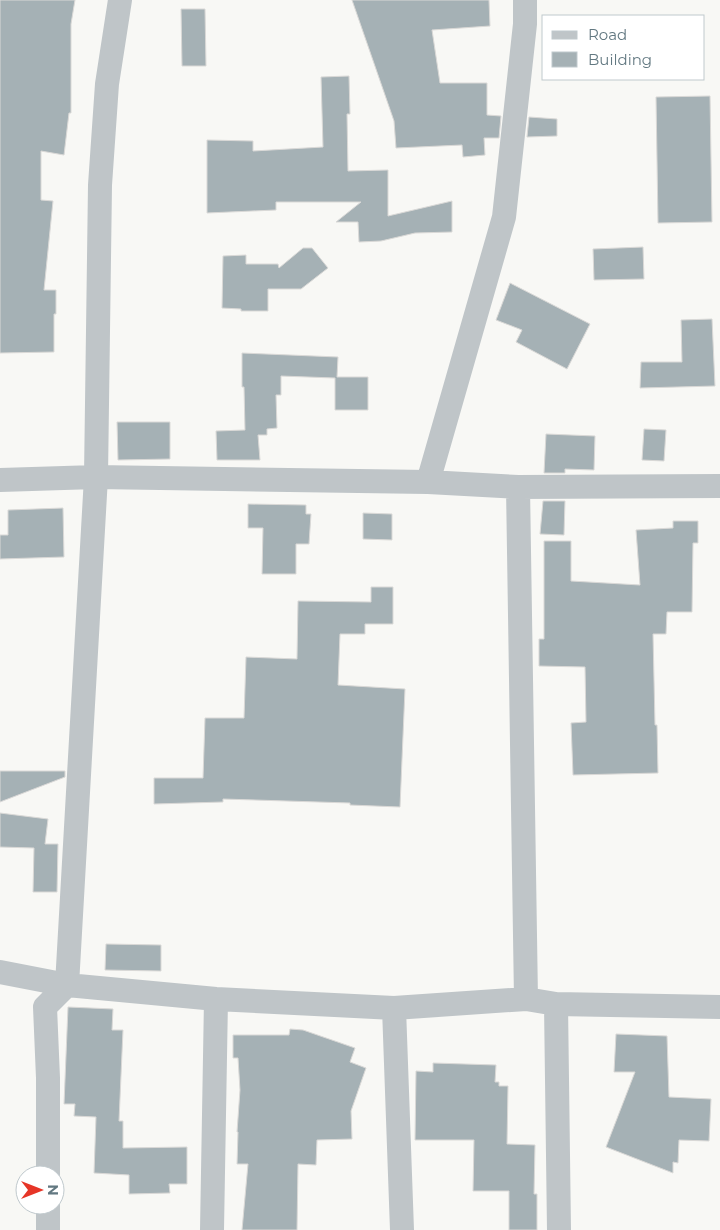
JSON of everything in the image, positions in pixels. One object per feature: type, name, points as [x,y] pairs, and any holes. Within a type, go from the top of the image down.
[{"type":"street","points":[[48,1165],[48,1078],[45,1007],[67,985],[96,477],[100,185],[107,84],[120,0]]},
{"type":"street","points":[[428,482],[504,217],[525,24],[524,0]]},
{"type":"street","points":[[0,480],[96,477],[428,482],[518,487],[720,486]]},
{"type":"street","points":[[518,487],[526,999]]},
{"type":"street","points":[[0,972],[67,985],[216,999],[394,1008],[526,999],[556,1004],[720,1007]]},
{"type":"street","points":[[212,1230],[216,999]]},
{"type":"street","points":[[556,1004],[559,1230]]},
{"type":"street","points":[[394,1008],[402,1230]]},
{"type":"street","points":[[48,1215],[48,1230]]},
{"type":"building","points":[[0,0],[75,0],[71,24],[71,113],[69,113],[64,155],[41,151],[41,200],[53,201],[44,290],[56,290],[54,352],[0,353]]},
{"type":"building","points":[[352,0],[489,0],[490,26],[432,30],[440,83],[487,83],[487,115],[501,116],[499,138],[484,138],[485,155],[463,157],[462,145],[396,148],[394,121]]},
{"type":"building","points":[[181,9],[205,9],[206,66],[182,66]]},
{"type":"building","points":[[349,76],[350,114],[347,114],[348,171],[388,170],[388,216],[452,201],[452,232],[415,233],[381,241],[359,242],[358,222],[336,222],[361,202],[276,202],[276,210],[207,213],[207,140],[253,141],[253,151],[323,147],[321,77]]},
{"type":"building","points":[[710,96],[712,222],[658,223],[656,97]]},
{"type":"building","points":[[529,117],[557,119],[557,136],[527,137]]},
{"type":"building","points":[[643,247],[644,279],[594,280],[593,249]]},
{"type":"building","points":[[303,248],[312,248],[328,268],[301,289],[268,289],[268,311],[241,311],[241,309],[222,308],[223,256],[246,255],[246,264],[278,264],[279,268]]},
{"type":"building","points":[[510,283],[590,324],[567,369],[516,342],[522,330],[496,320]]},
{"type":"building","points":[[712,319],[715,386],[640,388],[641,362],[682,362],[681,320]]},
{"type":"building","points":[[242,353],[338,357],[337,377],[368,377],[368,410],[335,410],[335,378],[281,376],[281,395],[276,395],[277,428],[267,429],[267,435],[258,435],[260,460],[217,460],[216,431],[245,430]]},
{"type":"building","points":[[117,422],[170,422],[170,459],[118,460]]},
{"type":"building","points":[[644,429],[666,430],[664,461],[642,460]]},
{"type":"building","points":[[546,434],[595,436],[594,470],[565,469],[565,473],[544,473]]},
{"type":"building","points":[[543,501],[565,501],[564,535],[540,534]]},
{"type":"building","points":[[248,504],[306,505],[306,514],[311,514],[309,544],[296,544],[296,574],[262,574],[263,528],[248,528]]},
{"type":"building","points":[[63,508],[64,557],[0,559],[0,535],[8,535],[8,510]]},
{"type":"building","points":[[363,513],[392,514],[392,540],[363,539]]},
{"type":"building","points":[[673,521],[698,521],[698,543],[693,543],[692,612],[667,612],[666,634],[653,634],[658,773],[573,775],[571,723],[586,722],[585,667],[539,666],[539,639],[544,639],[544,541],[571,541],[571,581],[640,585],[636,530],[673,528]]},
{"type":"building","points":[[371,587],[393,587],[393,624],[365,624],[365,634],[340,634],[338,685],[405,689],[400,807],[350,805],[350,803],[223,799],[223,802],[154,804],[154,778],[203,778],[205,718],[244,718],[246,657],[297,659],[298,601],[371,602]]},
{"type":"building","points":[[0,771],[65,771],[65,777],[0,802]]},
{"type":"building","points":[[0,813],[48,819],[45,844],[58,844],[57,892],[33,892],[34,848],[0,847]]},
{"type":"building","points":[[106,944],[161,945],[161,971],[105,970]]},
{"type":"building","points":[[68,1007],[113,1009],[112,1030],[123,1030],[119,1121],[123,1121],[123,1148],[187,1147],[187,1184],[169,1184],[170,1193],[129,1194],[129,1175],[94,1173],[96,1117],[74,1116],[75,1104],[64,1104]]},
{"type":"building","points":[[290,1029],[303,1030],[355,1048],[350,1062],[366,1068],[351,1111],[352,1139],[317,1140],[316,1165],[298,1164],[297,1230],[242,1230],[248,1164],[237,1164],[240,1090],[238,1058],[233,1058],[233,1035],[289,1035]]},
{"type":"building","points":[[616,1034],[667,1036],[669,1097],[711,1099],[709,1141],[679,1140],[678,1163],[673,1162],[673,1173],[606,1147],[635,1072],[614,1072]]},
{"type":"building","points":[[433,1063],[496,1065],[495,1082],[499,1082],[499,1086],[508,1086],[507,1144],[535,1145],[534,1194],[537,1194],[537,1230],[509,1230],[509,1191],[473,1191],[474,1140],[415,1140],[416,1071],[433,1072]]}]
